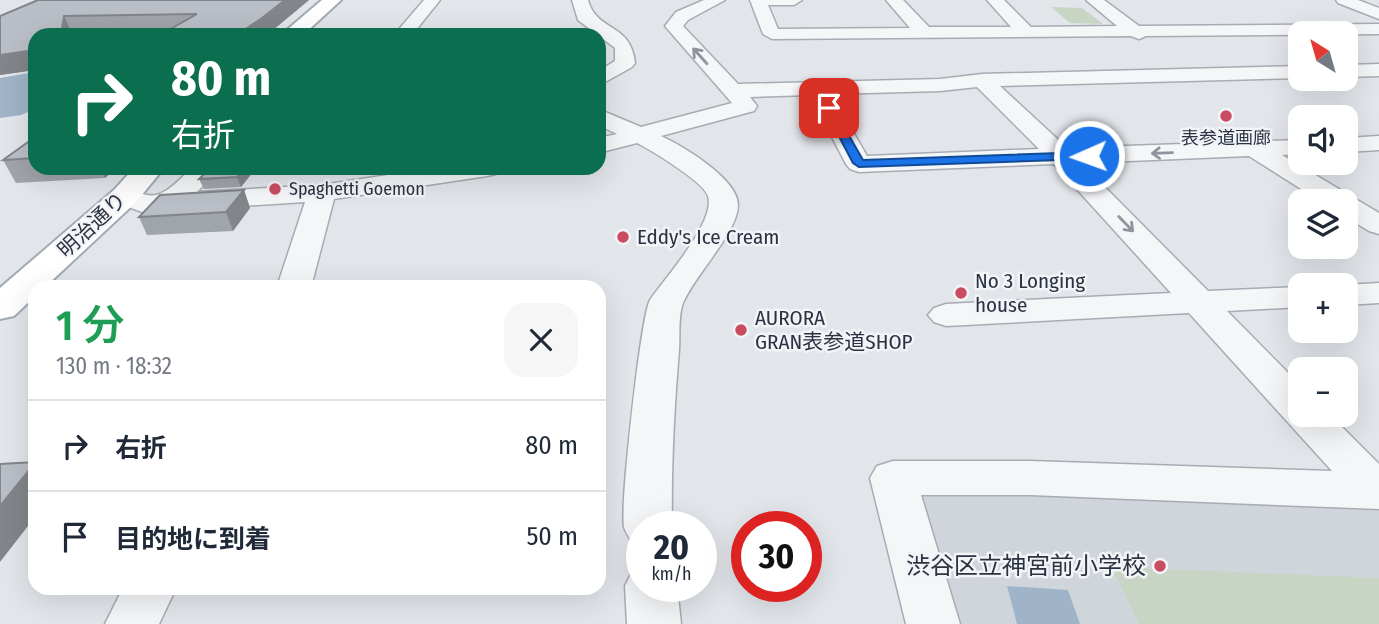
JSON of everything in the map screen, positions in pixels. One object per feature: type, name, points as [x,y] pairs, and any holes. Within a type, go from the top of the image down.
[{"type":"main road","points":[[299,28],[332,0]]},
{"type":"main road","points":[[315,28],[347,0]]},
{"type":"main road","name":"明治通り","points":[[38,280],[145,201],[149,175]]},
{"type":"main road","name":"明治通り","points":[[60,280],[145,201],[167,175]]},
{"type":"main road","name":"明治通り","points":[[0,308],[28,287]]},
{"type":"main road","points":[[0,337],[28,310]]},
{"type":"street","points":[[409,28],[432,0]]},
{"type":"street","points":[[580,0],[584,4],[584,16],[601,28]]},
{"type":"street","points":[[717,0],[682,16],[674,26],[739,99]]},
{"type":"street","points":[[794,0],[760,0],[772,34],[1379,29]]},
{"type":"street","points":[[894,0],[924,32]]},
{"type":"street","points":[[995,0],[1025,31]]},
{"type":"street","points":[[1094,0],[1155,46]]},
{"type":"street","points":[[1343,0],[1379,13]]},
{"type":"street","points":[[1250,30],[1288,48]]},
{"type":"street","points":[[606,31],[621,42],[625,63],[606,75]]},
{"type":"street","points":[[1174,60],[1192,74]]},
{"type":"street","points":[[1358,71],[1379,70]]},
{"type":"street","points":[[606,144],[639,137],[739,99],[818,90],[940,85],[982,79],[1288,72]]},
{"type":"street","points":[[982,79],[1201,302],[1288,396]]},
{"type":"street","points":[[818,90],[859,163],[1288,148]]},
{"type":"street","points":[[606,120],[667,148],[717,186],[724,207],[716,227],[665,304],[649,453],[648,511]]},
{"type":"street","points":[[1358,145],[1379,144]]},
{"type":"street","points":[[1254,149],[1319,189]]},
{"type":"street","points":[[145,201],[194,175]]},
{"type":"street","points":[[145,201],[322,193],[441,175]]},
{"type":"street","points":[[297,280],[322,193]]},
{"type":"street","points":[[1358,212],[1379,225]]},
{"type":"street","points":[[1358,294],[1379,293]]},
{"type":"street","points":[[946,315],[1288,298]]},
{"type":"street","points":[[1317,427],[1378,491]]},
{"type":"street","points":[[933,624],[893,478],[1030,478],[1378,491]]},
{"type":"street","points":[[132,624],[146,595]]},
{"type":"street","points":[[652,602],[654,624]]},
{"type":"shaded area","name":"渋谷区立神宮前小学校","points":[[921,492],[1379,507],[1379,624],[956,624]]},
{"type":"green space","points":[[1051,7],[1082,8],[1103,24],[1070,23]]},
{"type":"green space","points":[[1112,567],[1379,578],[1379,624],[1139,624]]},
{"type":"water","points":[[28,73],[28,112],[0,118],[0,78]]},
{"type":"water","points":[[1007,586],[1068,590],[1080,624],[1017,624]]},
{"type":"building","points":[[38,0],[285,0],[247,28],[172,28],[197,14],[64,16],[62,28],[28,28],[28,51],[0,55],[0,16]]},
{"type":"building","points":[[28,142],[28,158],[3,160]]},
{"type":"building","points":[[203,175],[239,175],[237,177],[199,179]]},
{"type":"building","points":[[244,190],[226,212],[139,217],[160,195]]},
{"type":"building","points":[[28,462],[28,472],[0,506],[0,464]]},
{"type":"place","name":"表参道画廊","points":[[1226,116]]},
{"type":"place","name":"Spaghetti Goemon","points":[[275,189]]},
{"type":"place","name":"Eddy's Ice Cream","points":[[623,237]]},
{"type":"place","name":"No 3 Longing house","points":[[961,293]]},
{"type":"place","name":"AURORA GRAN表参道SHOP","points":[[741,330]]},
{"type":"place","name":"渋谷区立神宮前小学校","points":[[1160,566]]},
{"type":"route","points":[[829,108],[859,163],[1089,156]]}]
